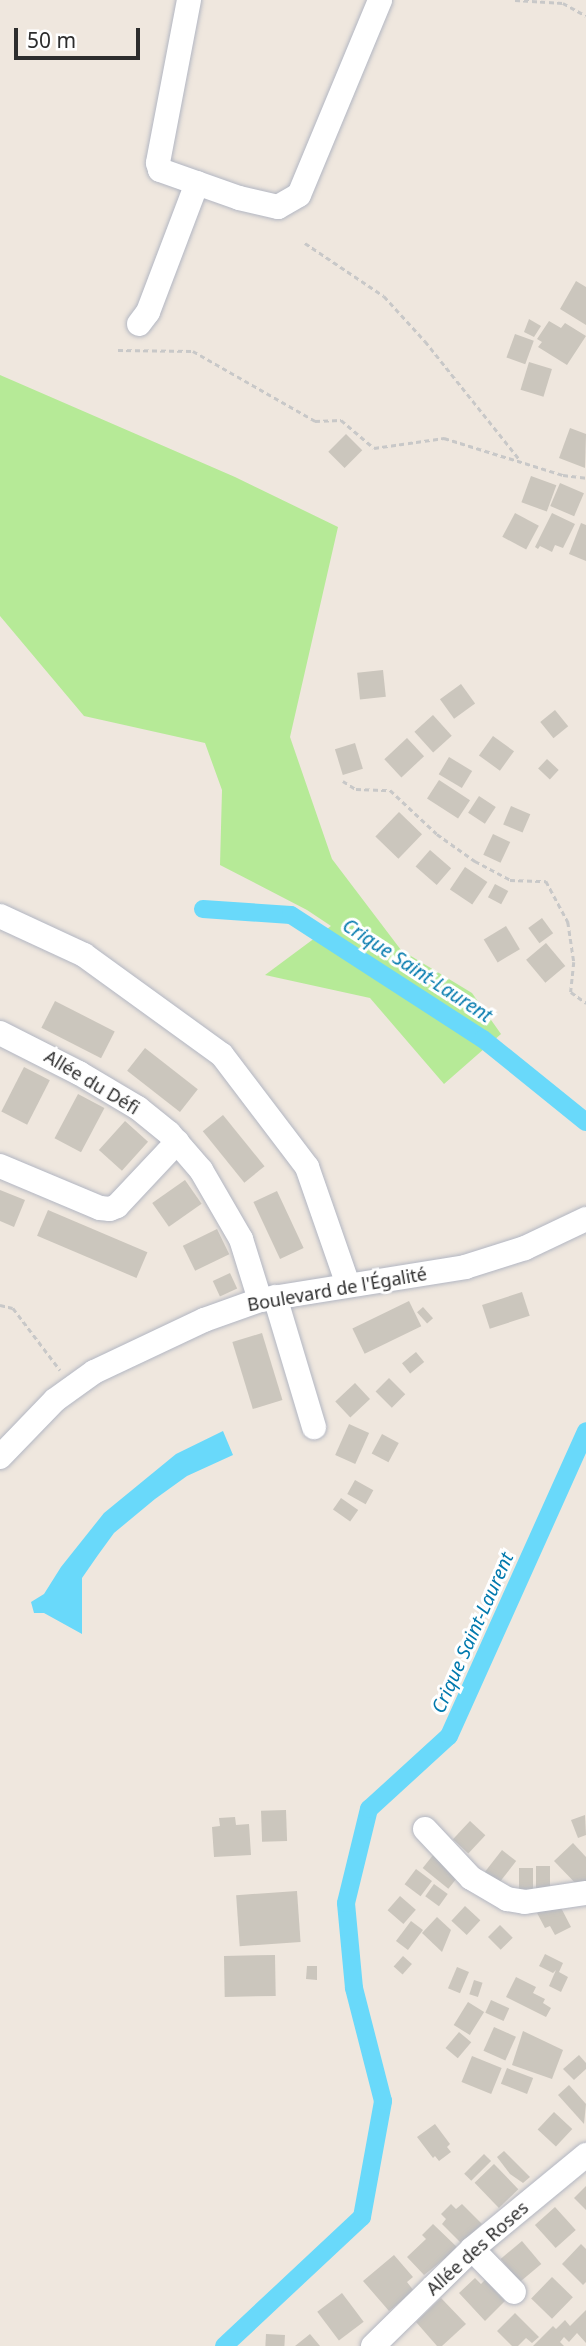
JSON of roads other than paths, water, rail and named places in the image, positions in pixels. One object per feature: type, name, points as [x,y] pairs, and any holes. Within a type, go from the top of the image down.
[{"type":"street","points":[[189,0],[158,163],[160,170],[265,206],[284,206],[299,195],[380,0]]},
{"type":"street","points":[[139,324],[148,312],[197,183]]},
{"type":"street","points":[[0,916],[84,955],[222,1055],[307,1167],[348,1285]]},
{"type":"street","name":"Allée du Défi","points":[[0,1033],[79,1073],[138,1108],[177,1142],[201,1170],[241,1239],[268,1299],[314,1427]]},
{"type":"street","points":[[0,1166],[100,1208],[110,1209],[117,1206],[177,1142]]},
{"type":"street","name":"Boulevard de l'Égalité","points":[[0,1457],[54,1399],[144,1347],[204,1320],[268,1299],[465,1267],[525,1248],[586,1219]]},
{"type":"street","points":[[425,1829],[471,1878],[507,1899],[524,1902],[586,1893]]},
{"type":"street","name":"Allée des Roses","points":[[373,2346],[472,2249],[586,2155]]},
{"type":"street","points":[[472,2249],[514,2292]]},
{"type":"water","points":[[223,1431],[233,1455],[187,1476],[155,1499],[114,1533],[82,1578],[82,1634],[44,1613],[34,1613],[31,1602],[44,1594],[61,1567],[104,1513],[176,1454]]},
{"type":"waterway","name":"Crique Saint-Laurent","points":[[203,909],[291,915],[483,1039],[586,1122]]},
{"type":"waterway","name":"Crique Saint-Laurent","points":[[224,2346],[362,2217],[383,2101],[354,1988],[346,1903],[369,1809],[449,1736],[586,1431]]}]
